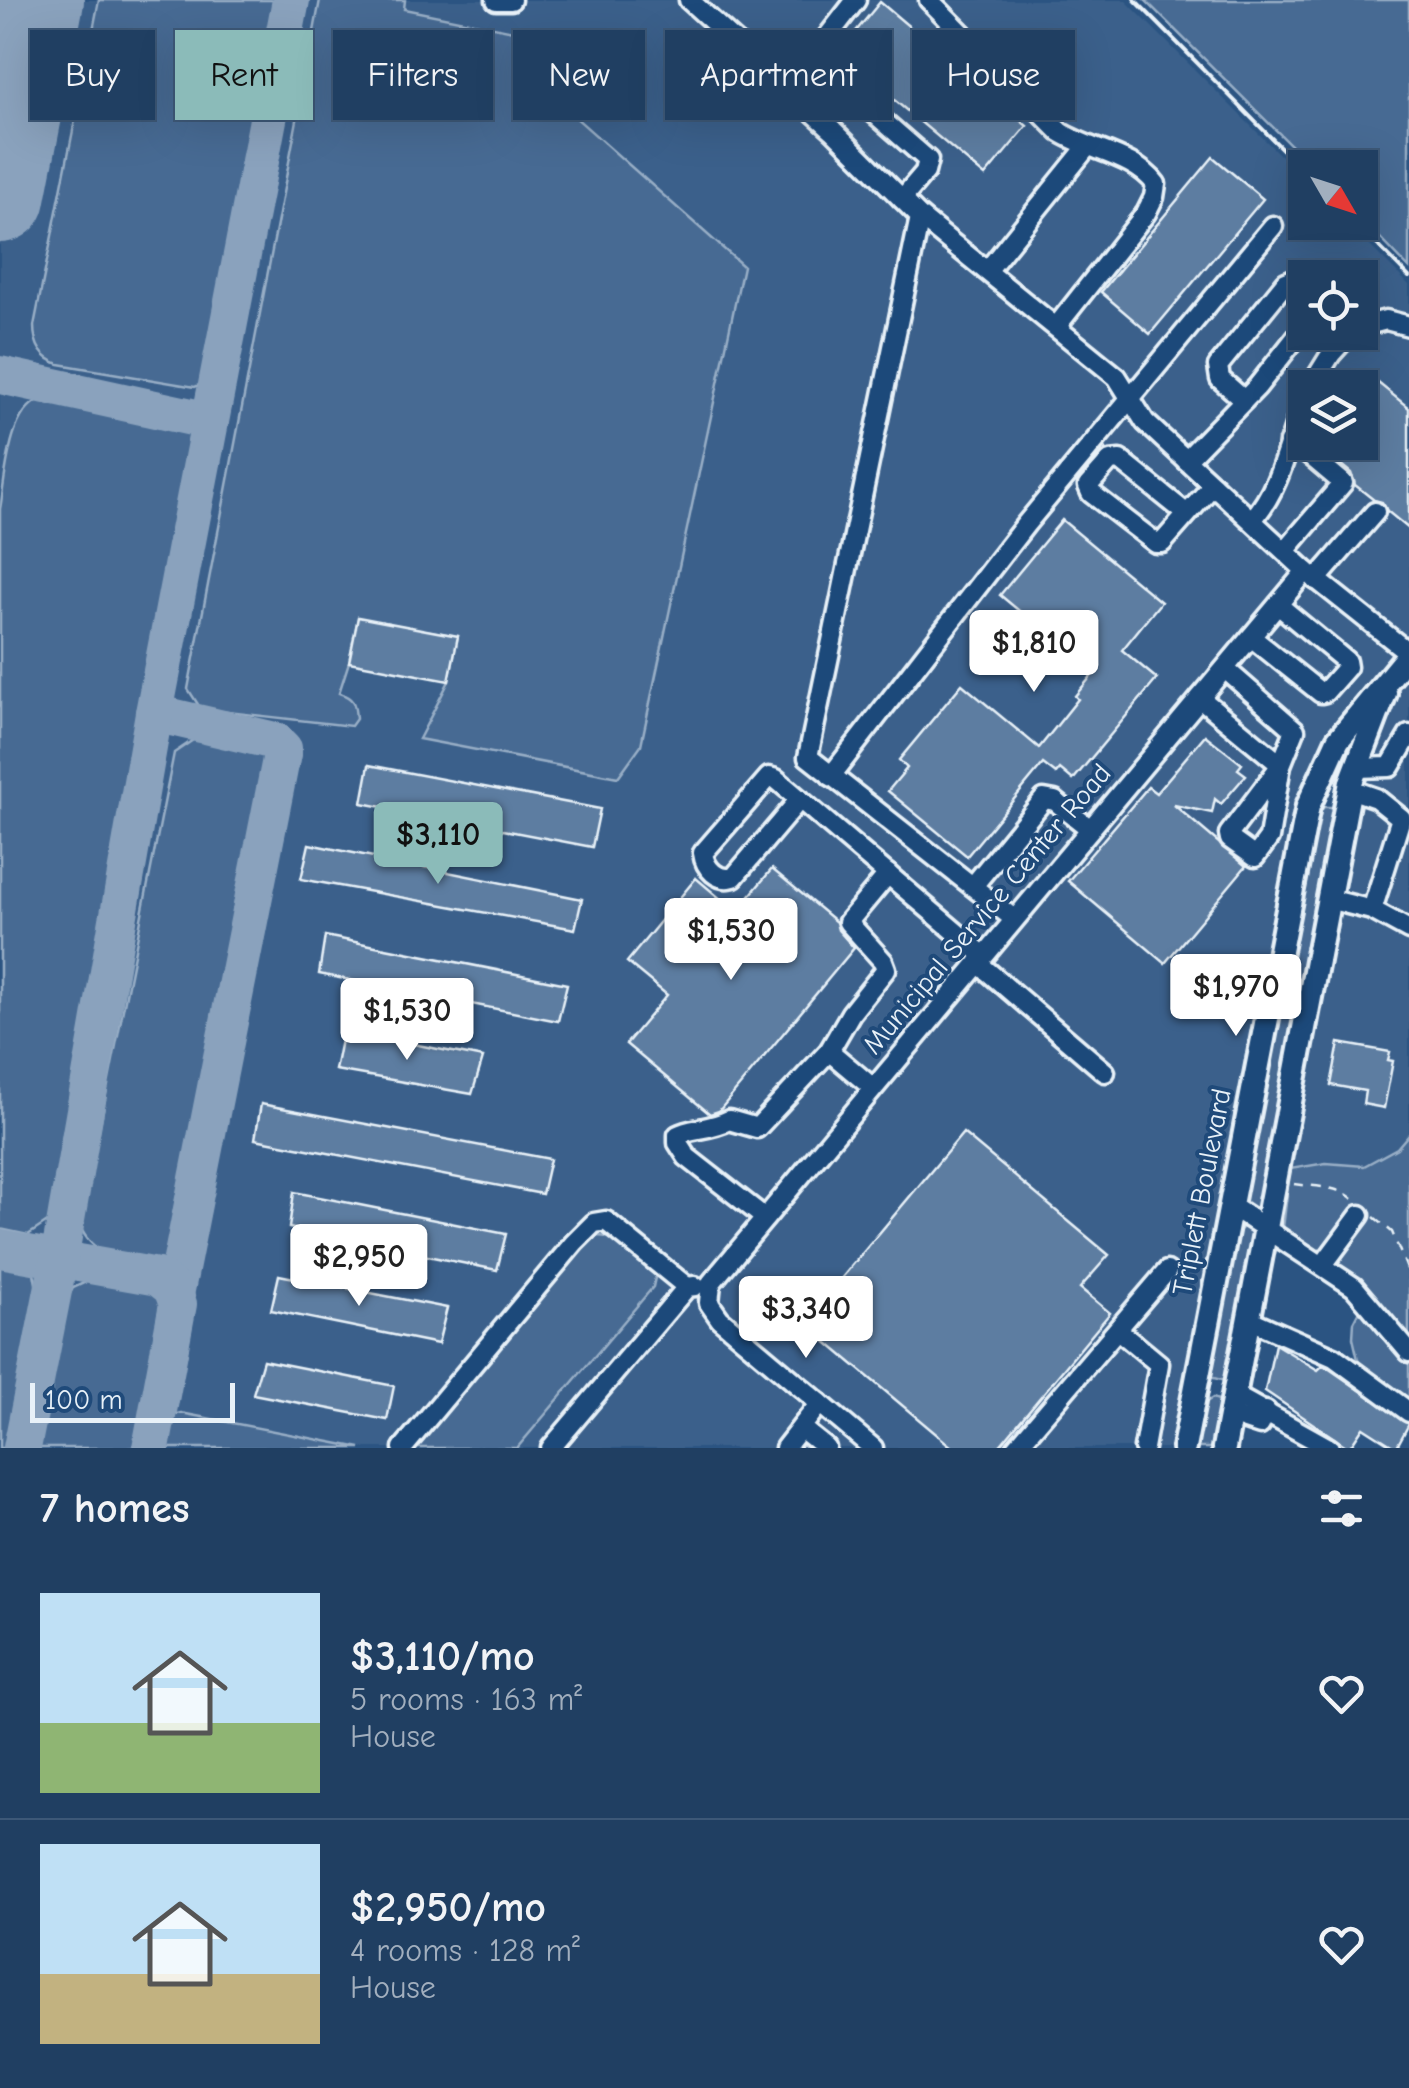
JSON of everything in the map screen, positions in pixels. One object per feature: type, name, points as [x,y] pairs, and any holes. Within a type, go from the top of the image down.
[{"type":"main road","name":"Triplett Boulevard","points":[[1184,1448],[1308,806],[1338,740],[1409,654]]},
{"type":"main road","name":"Triplett Boulevard","points":[[1224,1448],[1353,779],[1392,676]]},
{"type":"street","points":[[496,0],[511,0]]},
{"type":"street","points":[[689,0],[722,30]]},
{"type":"street","points":[[833,30],[856,0]]},
{"type":"street","points":[[929,0],[1046,120],[1088,147],[1146,172],[1156,184],[1146,213],[1056,327]]},
{"type":"street","points":[[820,120],[920,217],[1117,377],[1145,422],[1311,575],[1409,654]]},
{"type":"street","points":[[882,120],[928,160],[925,172],[902,198]]},
{"type":"street","points":[[987,271],[1088,147]]},
{"type":"street","points":[[920,217],[808,758],[1014,919]]},
{"type":"street","points":[[831,776],[955,613],[1273,226]]},
{"type":"street","points":[[1244,400],[1220,379],[1218,366],[1288,281]]},
{"type":"street","points":[[1378,322],[1386,320],[1409,326]]},
{"type":"street","points":[[1186,460],[1288,347]]},
{"type":"street","points":[[1252,520],[1269,500],[1288,445]]},
{"type":"street","points":[[1187,514],[1120,460],[1110,461],[1088,486],[1156,543],[1162,542],[1213,485]]},
{"type":"street","points":[[1285,551],[1343,482],[1317,460]]},
{"type":"street","name":"Municipal Service Center Road","points":[[710,1283],[1278,605],[1375,512]]},
{"type":"street","points":[[1251,637],[1321,693],[1347,667],[1346,661],[1278,605]]},
{"type":"street","points":[[1224,668],[1295,730],[1281,765],[1270,838],[1252,857],[1228,834],[1281,765]]},
{"type":"street","points":[[1200,698],[1281,765]]},
{"type":"street","points":[[1353,779],[1390,767],[1409,735]]},
{"type":"street","points":[[800,799],[734,877],[718,876],[704,862],[702,853],[769,777],[776,778],[888,874],[1105,1072]]},
{"type":"street","points":[[1353,779],[1402,818],[1372,910]]},
{"type":"street","points":[[973,886],[1044,800],[1055,801],[1089,828]]},
{"type":"street","points":[[765,1218],[687,1157],[678,1143],[678,1135],[688,1130],[710,1129],[728,1120],[758,1128],[829,1051],[851,1013],[886,969],[848,922],[888,874]]},
{"type":"street","points":[[1328,900],[1372,910],[1409,930]]},
{"type":"street","points":[[829,1051],[873,1088]]},
{"type":"street","points":[[1230,1205],[1324,1265],[1366,1298],[1409,1352]]},
{"type":"street","points":[[1324,1265],[1360,1209]]},
{"type":"street","points":[[403,1448],[594,1223],[606,1221],[687,1287]]},
{"type":"street","points":[[1016,1448],[1168,1271]]},
{"type":"street","points":[[551,1448],[687,1287],[710,1283],[709,1303],[720,1319],[873,1448]]},
{"type":"street","points":[[1248,1320],[1334,1357],[1409,1412]]},
{"type":"street","points":[[1118,1330],[1160,1364],[1144,1448]]},
{"type":"street","points":[[784,1448],[820,1403]]},
{"type":"street","points":[[1232,1405],[1260,1426],[1266,1411],[1329,1448]]},
{"type":"street","points":[[800,1428],[826,1448]]},
{"type":"street","points":[[835,1448],[851,1430]]},
{"type":"path","points":[[1274,1182],[1345,1192],[1360,1209],[1392,1232],[1409,1274]]},
{"type":"shaded area","points":[[0,0],[1125,0],[1288,163],[1288,240],[1364,240],[1409,285],[1409,1134],[1398,1148],[1364,1166],[1326,1163],[1290,1169],[1312,989],[1342,825],[1390,680],[1325,763],[1184,1448],[0,1448]]},
{"type":"shaded area","points":[[99,0],[289,0],[283,30],[175,30],[175,120],[266,120],[218,365],[210,380],[195,387],[59,364],[43,354],[35,339],[34,326],[75,120],[155,120],[155,30],[93,30]]},
{"type":"shaded area","points":[[320,0],[405,0],[404,9],[513,31],[513,120],[578,120],[743,266],[641,745],[618,777],[419,739],[449,681],[458,636],[358,618],[339,693],[354,705],[356,719],[351,726],[201,709],[188,689],[297,120],[313,120],[313,37]]},
{"type":"shaded area","points":[[1145,0],[1409,0],[1409,268],[1378,236],[1378,150],[1296,150]]},
{"type":"shaded area","points":[[48,398],[182,424],[194,433],[200,453],[55,1204],[49,1221],[28,1235],[0,1229],[0,509],[17,426],[35,402]]},
{"type":"shaded area","points":[[202,734],[260,744],[271,759],[272,780],[178,1253],[174,1263],[165,1266],[104,1252],[86,1238],[80,1226],[174,753]]},
{"type":"shaded area","points":[[1324,807],[1330,807],[1338,816],[1259,1207],[1252,1208],[1242,1200],[1306,864]]},
{"type":"shaded area","points":[[1409,1134],[1409,1421],[1366,1394],[1353,1338],[1354,1322],[1370,1291],[1283,1228],[1290,1169],[1326,1163],[1364,1166],[1397,1148]]},
{"type":"shaded area","points":[[1246,1225],[1257,1232],[1225,1381],[1210,1377],[1210,1370],[1236,1233]]},
{"type":"shaded area","points":[[596,1236],[614,1239],[637,1253],[656,1273],[653,1287],[517,1448],[413,1448],[580,1243]]},
{"type":"shaded area","points":[[0,1260],[34,1273],[39,1300],[11,1448],[0,1448]]},
{"type":"shaded area","points":[[90,1280],[136,1286],[167,1298],[170,1308],[142,1448],[38,1448],[67,1300],[73,1288]]},
{"type":"shaded area","points":[[1213,1398],[1225,1407],[1217,1448],[1195,1448],[1203,1404]]},
{"type":"shaded area","points":[[181,1413],[361,1448],[160,1448],[167,1421]]},
{"type":"building","points":[[880,2],[913,30],[912,115],[892,98],[892,30],[857,30]]},
{"type":"building","points":[[918,120],[1020,120],[1027,126],[985,176]]},
{"type":"building","points":[[1213,157],[1263,199],[1150,334],[1101,292]]},
{"type":"building","points":[[1378,383],[1409,408],[1409,529],[1382,502],[1355,485],[1351,473],[1335,460],[1378,460]]},
{"type":"building","points":[[1062,520],[1161,602],[1122,650],[1157,679],[1073,780],[1060,769],[1056,774],[1043,764],[967,856],[888,791],[907,768],[899,760],[962,684],[1039,748],[1078,699],[1075,696],[1094,673],[1000,595]]},
{"type":"building","points":[[358,617],[458,636],[449,681],[349,662]]},
{"type":"building","points":[[1205,735],[1242,764],[1238,769],[1246,775],[1221,804],[1215,799],[1212,813],[1174,805],[1246,866],[1165,963],[1068,881],[1148,787],[1156,793]]},
{"type":"building","points":[[369,765],[600,809],[592,847],[362,803]]},
{"type":"building","points":[[309,844],[582,899],[575,929],[301,879]]},
{"type":"building","points":[[772,869],[836,922],[854,948],[719,1111],[710,1114],[626,1044],[667,995],[627,962],[696,878],[736,912]]},
{"type":"building","points":[[325,936],[567,984],[558,1021],[319,974]]},
{"type":"building","points":[[343,1030],[483,1058],[472,1094],[335,1070]]},
{"type":"building","points":[[1339,1043],[1390,1052],[1388,1060],[1393,1061],[1384,1108],[1363,1104],[1365,1091],[1331,1085]]},
{"type":"building","points":[[261,1104],[550,1159],[542,1194],[255,1139]]},
{"type":"building","points":[[963,1133],[1109,1255],[1080,1288],[1110,1313],[998,1448],[953,1448],[804,1323]]},
{"type":"building","points":[[294,1192],[506,1234],[497,1270],[289,1228]]},
{"type":"building","points":[[279,1275],[447,1308],[438,1344],[271,1310]]},
{"type":"building","points":[[1275,1344],[1318,1370],[1322,1366],[1328,1368],[1409,1424],[1396,1448],[1363,1427],[1349,1448],[1265,1391]]},
{"type":"building","points":[[263,1360],[394,1386],[387,1420],[253,1394]]},
{"type":"taxiway","points":[[22,1448],[59,1260],[154,713],[291,0]]},
{"type":"taxiway","points":[[0,375],[210,421]]},
{"type":"taxiway","points":[[154,713],[275,741],[283,749],[175,1295]]},
{"type":"taxiway","points":[[0,1249],[158,1277],[172,1288],[178,1304],[151,1448]]},
{"type":"runway","points":[[0,197],[38,0]]},
{"type":"railway","points":[[1135,0],[1288,155]]},
{"type":"railway","points":[[1373,240],[1409,277]]}]
